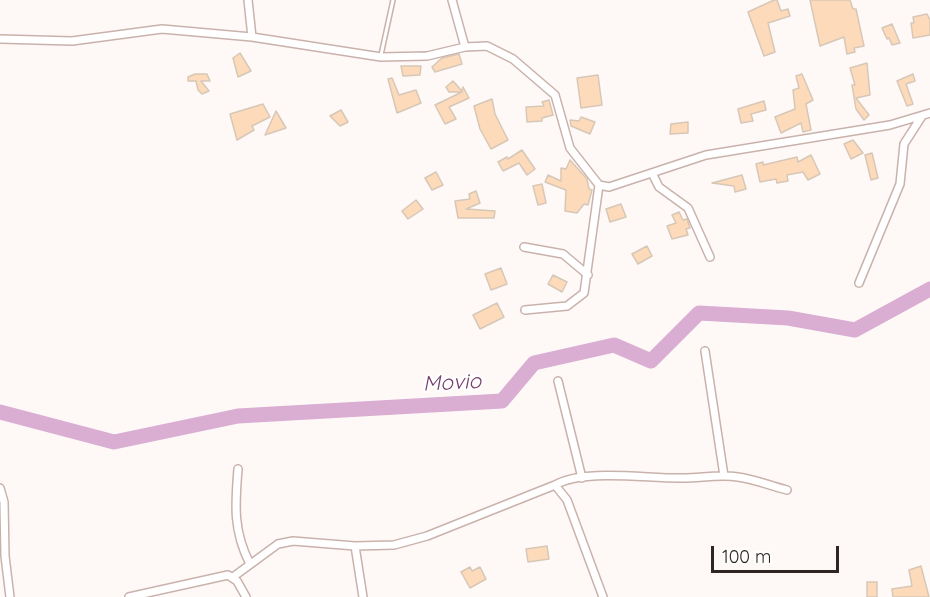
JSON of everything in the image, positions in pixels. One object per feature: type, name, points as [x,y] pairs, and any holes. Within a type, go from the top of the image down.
[{"type":"street","points":[[248,0],[252,37]]},
{"type":"street","points":[[452,0],[465,47]]},
{"type":"street","points":[[0,39],[72,41],[162,28],[252,37],[381,57],[427,56],[465,47],[487,46],[497,50],[513,59],[547,86],[560,106],[565,138],[570,148],[599,185],[584,293],[572,303],[560,307],[525,310]]},
{"type":"street","points":[[599,185],[616,186],[706,155],[780,145],[890,125],[926,114]]},
{"type":"street","points":[[859,283],[900,184],[904,144],[926,114]]},
{"type":"street","points":[[652,173],[659,187],[687,208],[710,257]]},
{"type":"street","points":[[524,247],[563,254],[588,275]]},
{"type":"street","points":[[705,351],[724,476]]},
{"type":"street","points":[[558,381],[582,478]]},
{"type":"street","points":[[238,469],[235,501],[237,532],[250,564]]},
{"type":"street","points":[[129,597],[174,589],[220,576],[233,577],[278,544],[286,542],[355,546],[394,545],[427,536],[555,485],[582,478],[724,476],[738,477],[787,490]]},
{"type":"street","points":[[555,485],[567,500],[603,597]]},
{"type":"street","points":[[0,488],[4,502],[5,556],[10,597]]},
{"type":"street","points":[[355,546],[363,597]]},
{"type":"street","points":[[233,577],[246,597]]},
{"type":"street","points":[[174,589],[176,597]]},
{"type":"lane","points":[[381,57],[393,0]]},
{"type":"building","points":[[777,0],[781,11],[788,9],[790,16],[768,23],[775,52],[764,56],[748,12]]},
{"type":"building","points":[[810,0],[850,0],[853,9],[856,9],[864,46],[854,48],[855,52],[847,54],[844,37],[820,46]]},
{"type":"building","points":[[927,14],[930,20],[930,35],[913,38],[911,23],[914,23],[913,17]]},
{"type":"building","points":[[892,24],[900,43],[892,45],[882,28]]},
{"type":"building","points":[[240,53],[251,71],[238,77],[233,58]]},
{"type":"building","points":[[459,54],[462,64],[435,72],[432,67],[442,58]]},
{"type":"building","points":[[867,63],[870,95],[856,98],[869,115],[864,120],[856,109],[852,85],[855,85],[850,68]]},
{"type":"building","points":[[401,66],[421,66],[420,75],[403,76]]},
{"type":"building","points":[[195,74],[207,74],[210,81],[201,81],[209,91],[202,94],[198,90],[196,81],[188,81],[188,77]]},
{"type":"building","points":[[802,74],[813,100],[806,104],[811,130],[803,132],[801,123],[781,133],[775,117],[795,109],[793,90],[799,88],[796,76]]},
{"type":"building","points":[[913,74],[915,81],[906,84],[913,104],[907,106],[897,81]]},
{"type":"building","points":[[598,75],[602,105],[581,108],[577,78]]},
{"type":"building","points":[[392,78],[399,95],[416,90],[421,103],[397,113],[388,79]]},
{"type":"building","points":[[453,81],[462,91],[463,87],[469,98],[449,107],[456,119],[445,124],[435,105],[462,92],[449,92],[446,87]]},
{"type":"building","points":[[492,99],[495,114],[508,140],[491,149],[480,129],[474,106]]},
{"type":"building","points":[[549,100],[553,115],[542,118],[542,121],[527,122],[526,107],[544,106],[542,102]]},
{"type":"building","points":[[764,101],[766,110],[751,114],[753,121],[741,123],[738,109]]},
{"type":"building","points":[[263,104],[270,117],[252,126],[254,130],[237,140],[230,114]]},
{"type":"building","points":[[341,110],[348,122],[340,126],[330,116]]},
{"type":"building","points":[[276,111],[286,128],[265,135]]},
{"type":"building","points":[[581,117],[595,122],[590,134],[571,126],[570,120],[579,121]]},
{"type":"building","points":[[688,122],[688,133],[670,134],[671,124]]},
{"type":"building","points":[[853,140],[863,153],[851,159],[844,144]]},
{"type":"building","points":[[522,150],[535,169],[527,175],[519,163],[503,171],[498,162]]},
{"type":"building","points":[[872,153],[878,178],[871,180],[865,155]]},
{"type":"building","points":[[811,155],[820,174],[808,180],[803,172],[787,175],[788,181],[777,183],[776,179],[760,182],[756,164],[763,162],[763,165],[797,157],[798,162]]},
{"type":"building","points":[[570,160],[587,179],[589,189],[592,190],[588,205],[584,204],[577,213],[565,211],[566,190],[545,182],[548,175],[561,181],[561,168],[566,169]]},
{"type":"building","points":[[436,172],[443,185],[432,190],[425,178]]},
{"type":"building","points":[[742,175],[746,189],[735,192],[734,186],[712,183]]},
{"type":"building","points":[[542,184],[546,203],[538,205],[533,186]]},
{"type":"building","points":[[476,191],[480,203],[466,209],[495,211],[494,218],[458,218],[455,201],[470,199],[469,194]]},
{"type":"building","points":[[416,200],[423,209],[408,219],[402,211]]},
{"type":"building","points":[[621,204],[626,217],[610,222],[606,209]]},
{"type":"building","points":[[679,212],[683,220],[687,219],[690,228],[686,229],[688,235],[672,239],[667,226],[676,223],[672,215]]},
{"type":"building","points":[[647,246],[652,256],[638,264],[632,254]]},
{"type":"building","points":[[501,268],[507,284],[491,290],[485,274]]},
{"type":"building","points":[[553,275],[567,282],[562,292],[548,284]]},
{"type":"building","points":[[497,303],[504,317],[480,329],[473,315]]},
{"type":"building","points":[[547,546],[549,559],[528,562],[526,549]]},
{"type":"building","points":[[921,566],[929,597],[893,597],[892,589],[912,586],[909,570]]},
{"type":"building","points":[[470,567],[472,571],[480,567],[486,579],[470,588],[461,572]]},
{"type":"building","points":[[867,582],[877,582],[877,597],[867,597]]},
{"type":"waterway","name":"Movio","points":[[0,412],[114,442],[238,416],[502,401],[534,363],[614,345],[651,361],[699,313],[788,318],[855,330],[930,289]]}]
